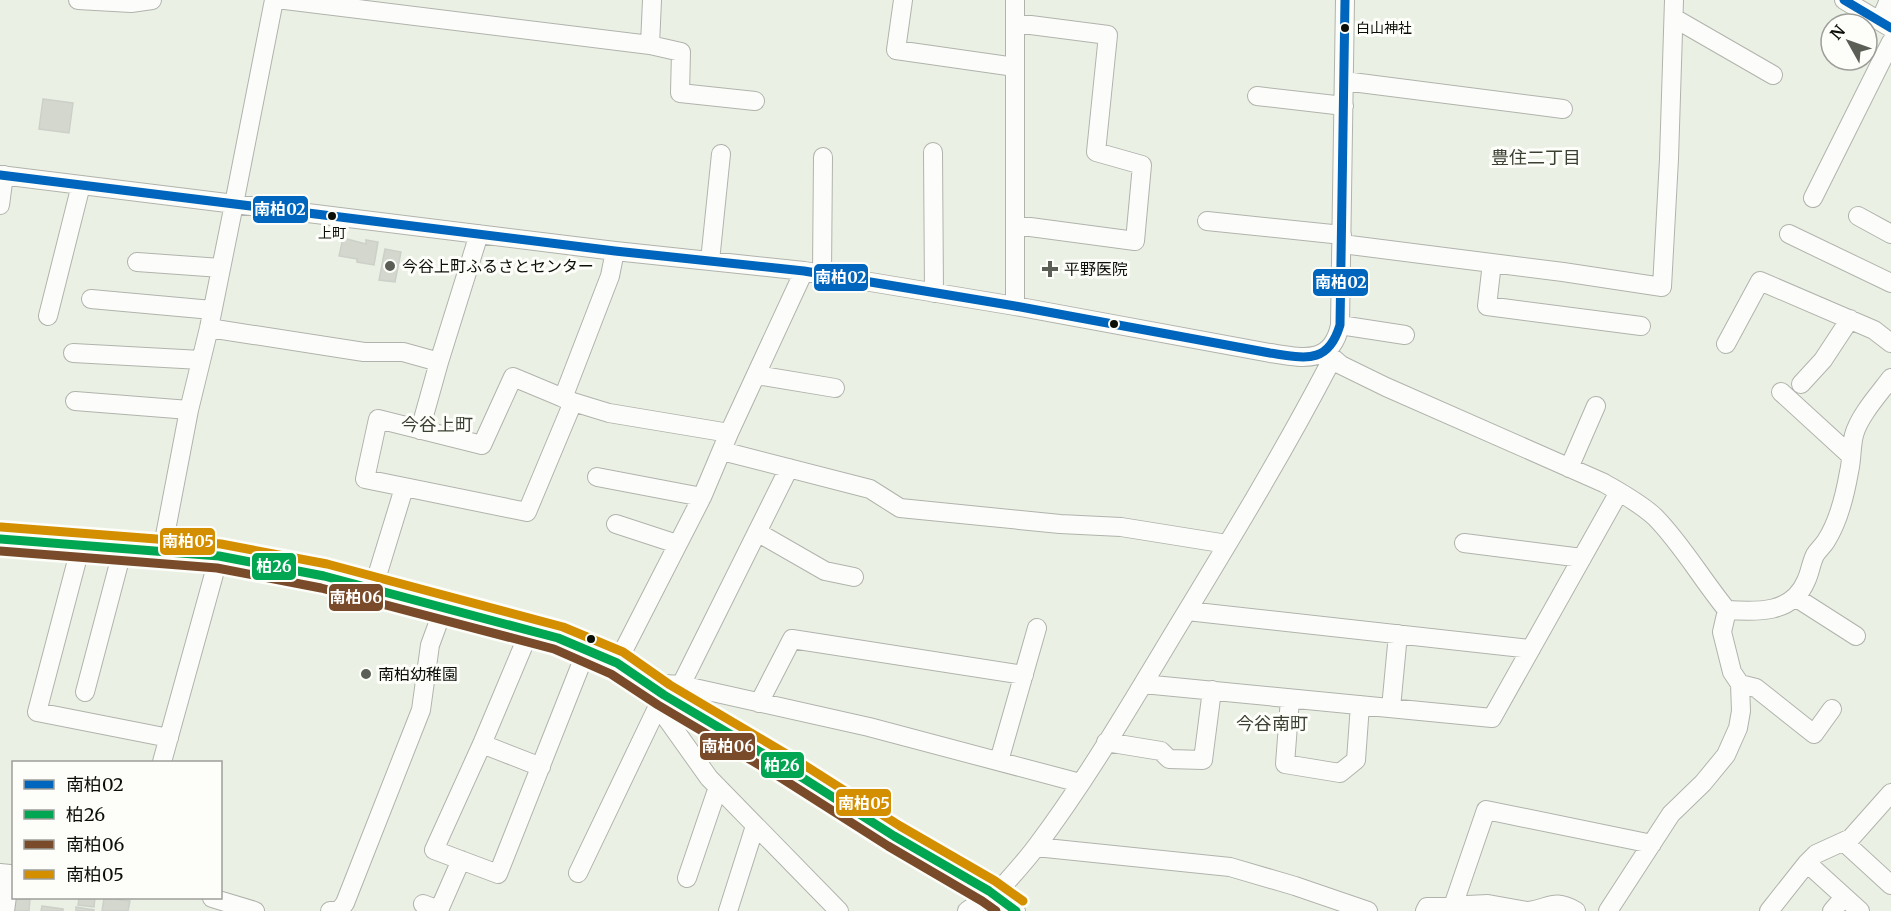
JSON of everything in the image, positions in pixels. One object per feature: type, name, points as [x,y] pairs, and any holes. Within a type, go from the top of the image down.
[{"type":"street","points":[[78,0],[131,3],[152,0]]},
{"type":"street","points":[[162,551],[274,0]]},
{"type":"street","points":[[285,0],[650,45],[681,52],[680,93],[755,101]]},
{"type":"street","points":[[650,45],[652,0]]},
{"type":"street","points":[[903,0],[896,50],[1015,67]]},
{"type":"street","points":[[1015,306],[1016,0]]},
{"type":"street","points":[[0,205],[2,175],[615,251],[813,272],[1298,358],[1326,352],[1336,341],[1340,325],[1346,0]]},
{"type":"street","points":[[1844,0],[1886,25],[1889,0]]},
{"type":"street","points":[[1674,9],[1773,75]]},
{"type":"street","points":[[1207,221],[1662,287],[1674,9]]},
{"type":"street","points":[[1015,225],[1135,241],[1142,165],[1096,152],[1108,35],[1016,23]]},
{"type":"street","points":[[1813,198],[1891,42]]},
{"type":"street","points":[[1344,81],[1563,109]]},
{"type":"street","points":[[1257,96],[1344,106]]},
{"type":"street","points":[[933,152],[934,292]]},
{"type":"street","points":[[710,261],[721,154]]},
{"type":"street","points":[[617,663],[702,497],[756,375],[813,272],[823,157]]},
{"type":"street","points":[[48,316],[81,185]]},
{"type":"street","points":[[1858,216],[1891,234]]},
{"type":"street","points":[[420,430],[479,234]]},
{"type":"street","points":[[1789,234],[1891,283]]},
{"type":"street","points":[[615,251],[610,276],[568,400],[527,512],[365,479],[378,419],[482,445],[513,377],[568,400],[609,414],[729,433]]},
{"type":"street","points":[[137,262],[221,267]]},
{"type":"street","points":[[1492,262],[1487,306],[1641,326]]},
{"type":"street","points":[[1726,344],[1760,281],[1874,330],[1891,343]]},
{"type":"street","points":[[92,299],[210,319],[364,352],[403,352],[439,362]]},
{"type":"street","points":[[1802,384],[1823,360],[1850,319]]},
{"type":"street","points":[[1340,325],[1405,335]]},
{"type":"street","points":[[1326,352],[1341,365],[1386,387],[1604,483],[1619,492],[1654,517],[1687,556],[1727,610],[1722,632],[1732,672],[1740,684],[1741,711],[1738,728],[1726,755],[1703,783],[1671,814],[1608,911]]},
{"type":"street","points":[[967,911],[992,893],[1036,847],[1080,783],[1227,544],[1329,365],[1326,352]]},
{"type":"street","points":[[73,353],[201,360]]},
{"type":"street","points":[[756,375],[836,388]]},
{"type":"street","points":[[1727,610],[1755,612],[1771,610],[1786,604],[1806,583],[1814,556],[1827,539],[1841,509],[1854,434],[1867,410],[1891,378]]},
{"type":"street","points":[[1781,392],[1851,456]]},
{"type":"street","points":[[75,401],[189,410]]},
{"type":"street","points":[[1569,468],[1596,406]]},
{"type":"street","points":[[723,451],[870,489],[900,508],[1060,524],[1121,527],[1227,544]]},
{"type":"street","points":[[681,685],[789,468]]},
{"type":"street","points":[[597,477],[702,497]]},
{"type":"street","points":[[373,589],[404,488]]},
{"type":"street","points":[[1143,684],[1492,718],[1619,492]]},
{"type":"street","points":[[616,524],[677,544]]},
{"type":"street","points":[[757,532],[825,571],[854,577]]},
{"type":"street","points":[[0,539],[219,556],[324,576],[530,630],[586,649],[617,663],[646,682],[661,700],[709,778],[839,911]]},
{"type":"street","points":[[1464,543],[1582,558]]},
{"type":"street","points":[[81,545],[37,712],[169,738]]},
{"type":"street","points":[[85,692],[123,548]]},
{"type":"street","points":[[162,761],[219,556]]},
{"type":"street","points":[[1795,597],[1856,636]]},
{"type":"street","points":[[330,911],[339,911],[345,903],[421,710],[430,645],[444,607]]},
{"type":"street","points":[[1187,611],[1531,649]]},
{"type":"street","points":[[999,761],[1038,628]]},
{"type":"street","points":[[530,630],[434,850],[498,874],[586,649]]},
{"type":"street","points":[[1390,708],[1398,634]]},
{"type":"street","points":[[759,703],[792,639],[1024,675]]},
{"type":"street","points":[[646,682],[681,685],[869,727],[1080,783]]},
{"type":"street","points":[[1740,684],[1756,688],[1814,734],[1832,710]]},
{"type":"street","points":[[1106,742],[1161,751],[1169,759],[1203,760],[1212,690]]},
{"type":"street","points":[[1290,699],[1285,764],[1340,772],[1356,760],[1360,705]]},
{"type":"street","points":[[578,873],[661,700]]},
{"type":"street","points":[[661,700],[784,766],[894,836],[992,893],[1016,911]]},
{"type":"street","points":[[482,744],[541,766]]},
{"type":"street","points":[[687,878],[718,787]]},
{"type":"street","points":[[1769,911],[1816,854],[1851,838],[1891,793]]},
{"type":"street","points":[[1453,906],[1486,810],[1652,844]]},
{"type":"street","points":[[728,911],[755,826]]},
{"type":"street","points":[[1844,842],[1891,885]]},
{"type":"street","points":[[1036,847],[1230,867],[1368,911]]},
{"type":"street","points":[[423,904],[439,910],[461,860]]},
{"type":"street","points":[[1807,863],[1860,911]]},
{"type":"street","points":[[0,873],[10,874],[5,911]]},
{"type":"street","points":[[1832,911],[1844,897]]},
{"type":"street","points":[[221,903],[255,911]]},
{"type":"street","points":[[1425,911],[1427,907],[1488,904],[1528,911],[1550,905],[1566,905],[1576,911]]},
{"type":"building","points":[[43,99],[73,103],[69,133],[39,129]]},
{"type":"building","points":[[343,238],[366,244],[366,240],[378,242],[374,265],[339,256]]},
{"type":"building","name":"今谷上町ふるさとセンター","points":[[385,249],[401,252],[395,282],[379,280]]},
{"type":"building","points":[[14,899],[30,899],[29,911],[10,911]]},
{"type":"building","points":[[79,899],[95,899],[94,907],[78,905]]},
{"type":"building","points":[[104,899],[130,901],[128,911],[102,911]]},
{"type":"building","points":[[42,906],[63,909],[63,911],[41,911]]},
{"type":"building","points":[[76,907],[94,910],[94,911],[76,911]]},
{"type":"transit line","name":"南柏02","points":[[0,175],[615,251],[804,271],[1015,306],[1270,353],[1314,356],[1329,347],[1340,325],[1345,0]]},
{"type":"transit line","name":"南柏02","points":[[1844,0],[1891,28]]},
{"type":"transit line","name":"南柏05","points":[[1,527],[221,544],[327,564],[563,627],[623,652],[670,685],[790,756],[900,826],[995,881],[1023,901]]},
{"type":"transit line","name":"柏26","points":[[0,539],[219,556],[324,576],[558,638],[617,663],[664,695],[784,766],[894,836],[989,891],[1016,911]]},
{"type":"transit line","name":"南柏06","points":[[0,551],[217,568],[321,588],[554,649],[611,674],[996,911]]},
{"type":"place","name":"白山神社","points":[[1345,28]]},
{"type":"place","name":"上町","points":[[332,216]]},
{"type":"place","name":"今谷上町ふるさとセンター","points":[[390,266]]},
{"type":"place","name":"平野医院","points":[[1050,269]]},
{"type":"place","name":"南柏幼稚園","points":[[366,674]]},
{"type":"district","name":"豊住二丁目","points":[[1536,157]]},
{"type":"district","name":"今谷上町","points":[[437,424]]},
{"type":"district","name":"今谷南町","points":[[1272,723]]}]
